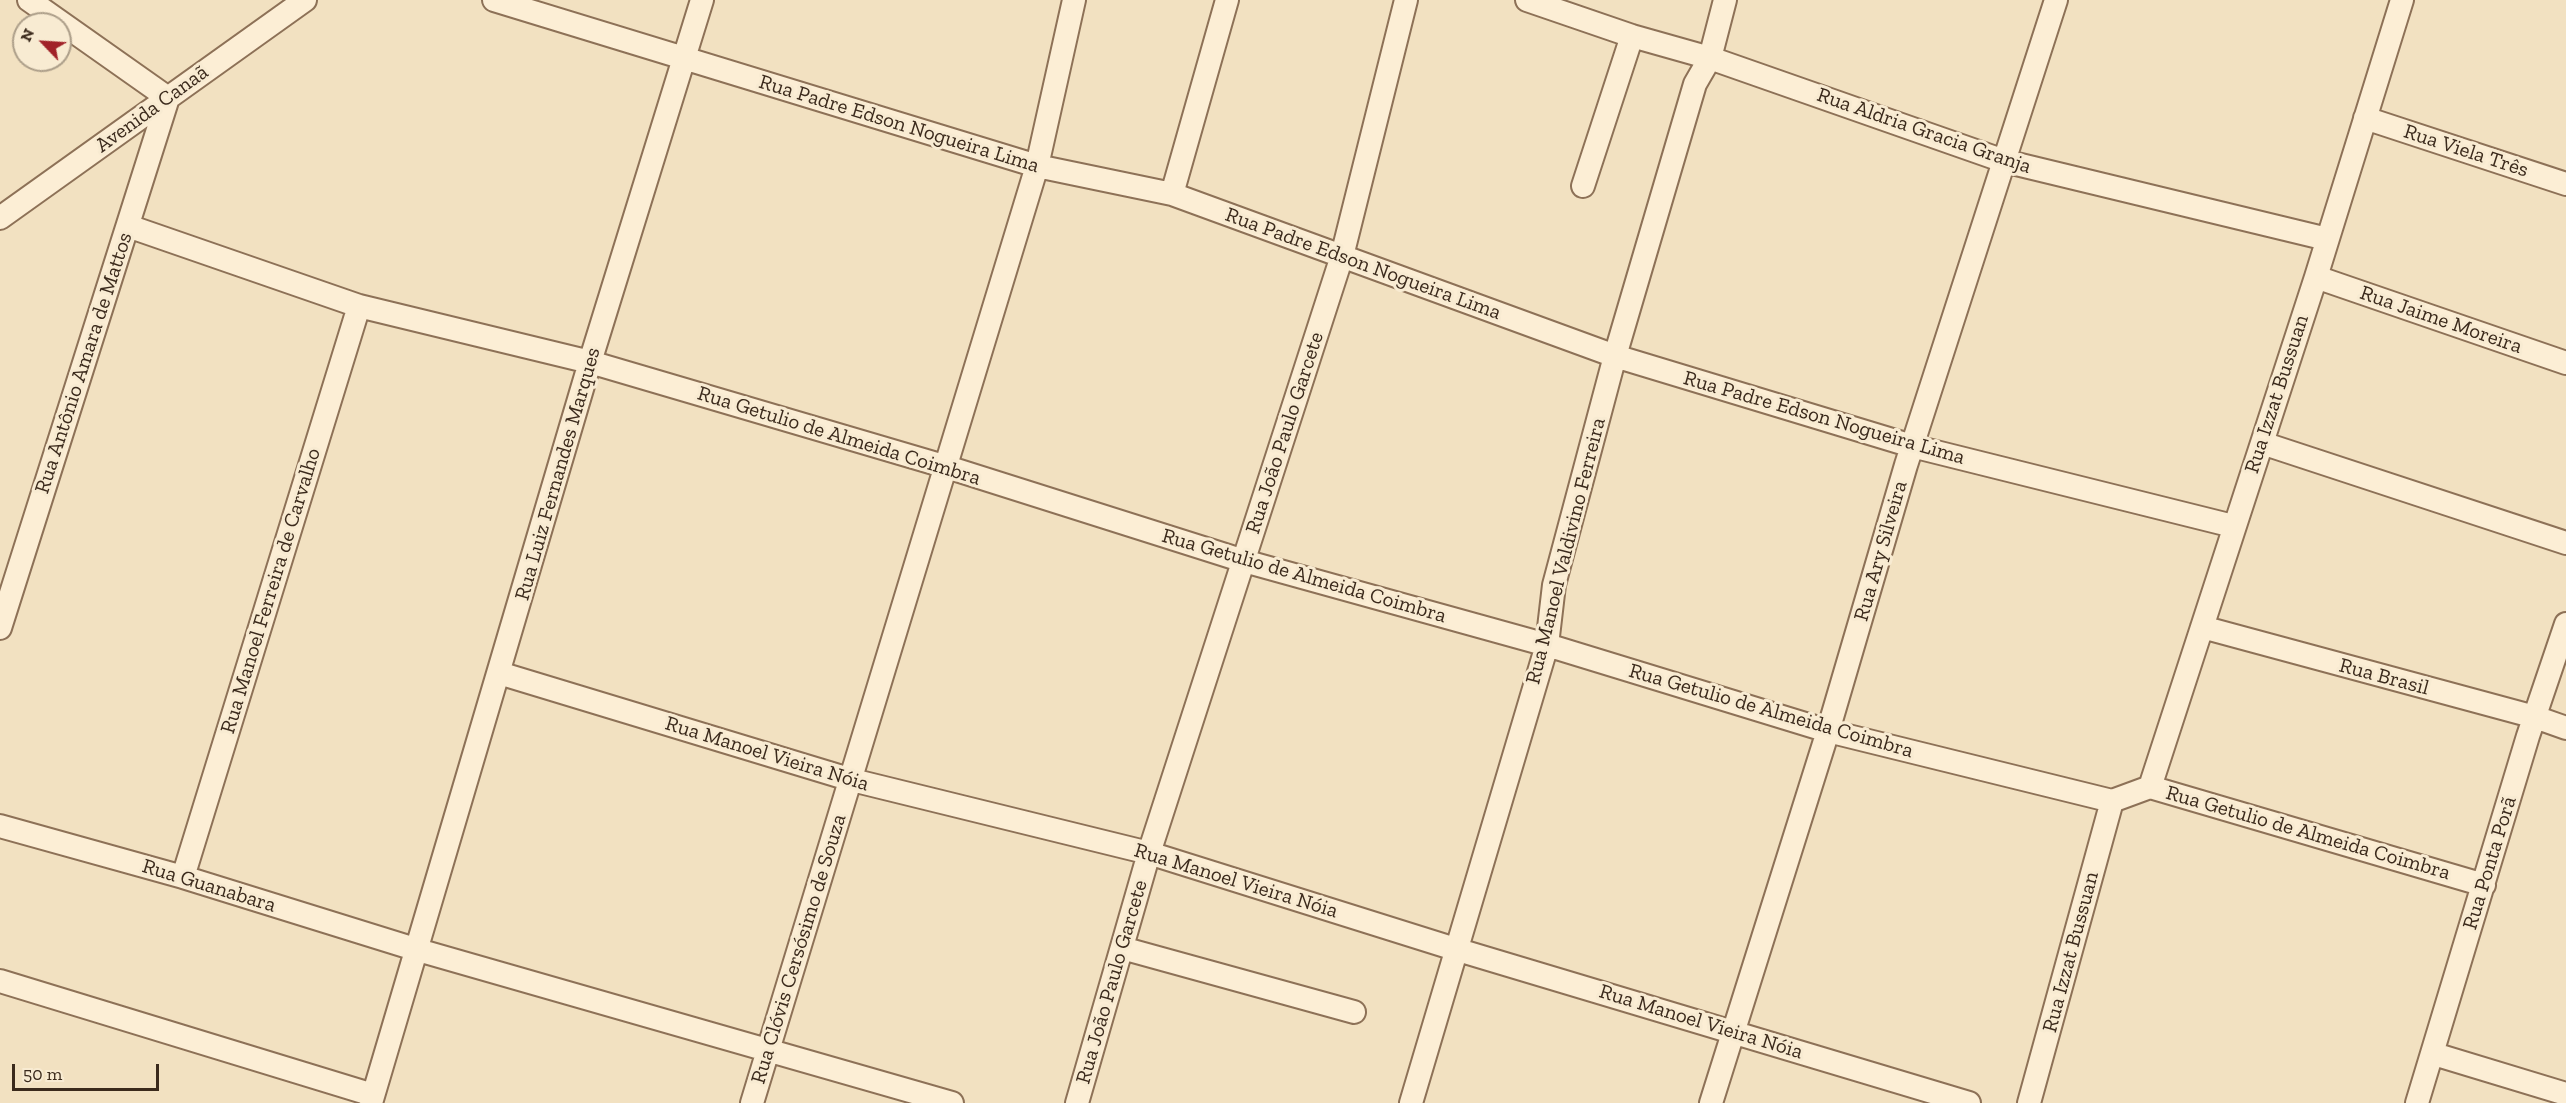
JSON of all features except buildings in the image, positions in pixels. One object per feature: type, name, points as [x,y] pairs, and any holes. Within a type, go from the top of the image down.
[{"type":"street","points":[[29,0],[168,98]]},
{"type":"street","name":"Avenida Canaã","points":[[0,218],[305,0]]},
{"type":"street","name":"Rua Padre Edson Nogueira Lima","points":[[494,0],[1037,166],[1172,194],[1614,356],[1912,446],[2233,526]]},
{"type":"street","name":"Rua Luiz Fernandes Marques","points":[[418,950],[590,362],[686,59],[702,0]]},
{"type":"street","name":"Rua Clóvis Cersósimo de Souza","points":[[752,1103],[1037,166],[1074,0]]},
{"type":"street","points":[[1172,194],[1227,0]]},
{"type":"street","name":"Rua João Paulo Garcete","points":[[1077,1103],[1149,853],[1342,255],[1406,0]]},
{"type":"street","name":"Rua Aldria Gracia Granja","points":[[1527,0],[1632,36],[1710,58],[2004,161],[2327,239]]},
{"type":"street","name":"Rua Manoel Valdivino Ferreira","points":[[1411,1103],[1546,645],[1554,585],[1614,356],[1695,84],[1710,58],[1725,0]]},
{"type":"street","name":"Rua Ary Silveira","points":[[1711,1103],[1828,731],[1912,446],[2056,0]]},
{"type":"street","name":"Rua Izzat Bussuan","points":[[2150,787],[2233,526],[2316,277],[2402,0]]},
{"type":"street","points":[[1583,186],[1632,36]]},
{"type":"street","name":"Rua Antônio Amara de Mattos","points":[[0,628],[168,98]]},
{"type":"street","name":"Rua Viela Três","points":[[2365,118],[2566,184]]},
{"type":"street","name":"Rua Getulio de Almeida Coimbra","points":[[128,226],[359,306],[590,362],[946,467],[1244,561],[1546,645],[1828,731],[2112,801],[2150,787],[2484,885]]},
{"type":"street","name":"Rua Jaime Moreira","points":[[2316,277],[2566,363]]},
{"type":"street","name":"Rua Manoel Ferreira de Carvalho","points":[[183,877],[359,306]]},
{"type":"street","points":[[2262,443],[2566,543]]},
{"type":"street","name":"Rua Ponta Porã","points":[[2417,1103],[2434,1054],[2535,717],[2566,624]]},
{"type":"street","name":"Rua Brasil","points":[[2202,627],[2535,717],[2566,728]]},
{"type":"street","name":"Rua Manoel Vieira Nóia","points":[[499,673],[852,780],[1149,853],[1455,949],[1969,1103]]},
{"type":"street","name":"Rua Izzat Bussuan","points":[[2029,1103],[2112,801]]},
{"type":"street","name":"Rua Guanabara","points":[[0,826],[183,877],[418,950],[952,1103]]},
{"type":"street","points":[[1122,948],[1354,1012]]},
{"type":"street","points":[[0,981],[372,1099],[418,950]]},
{"type":"street","points":[[2434,1054],[2566,1094]]}]
